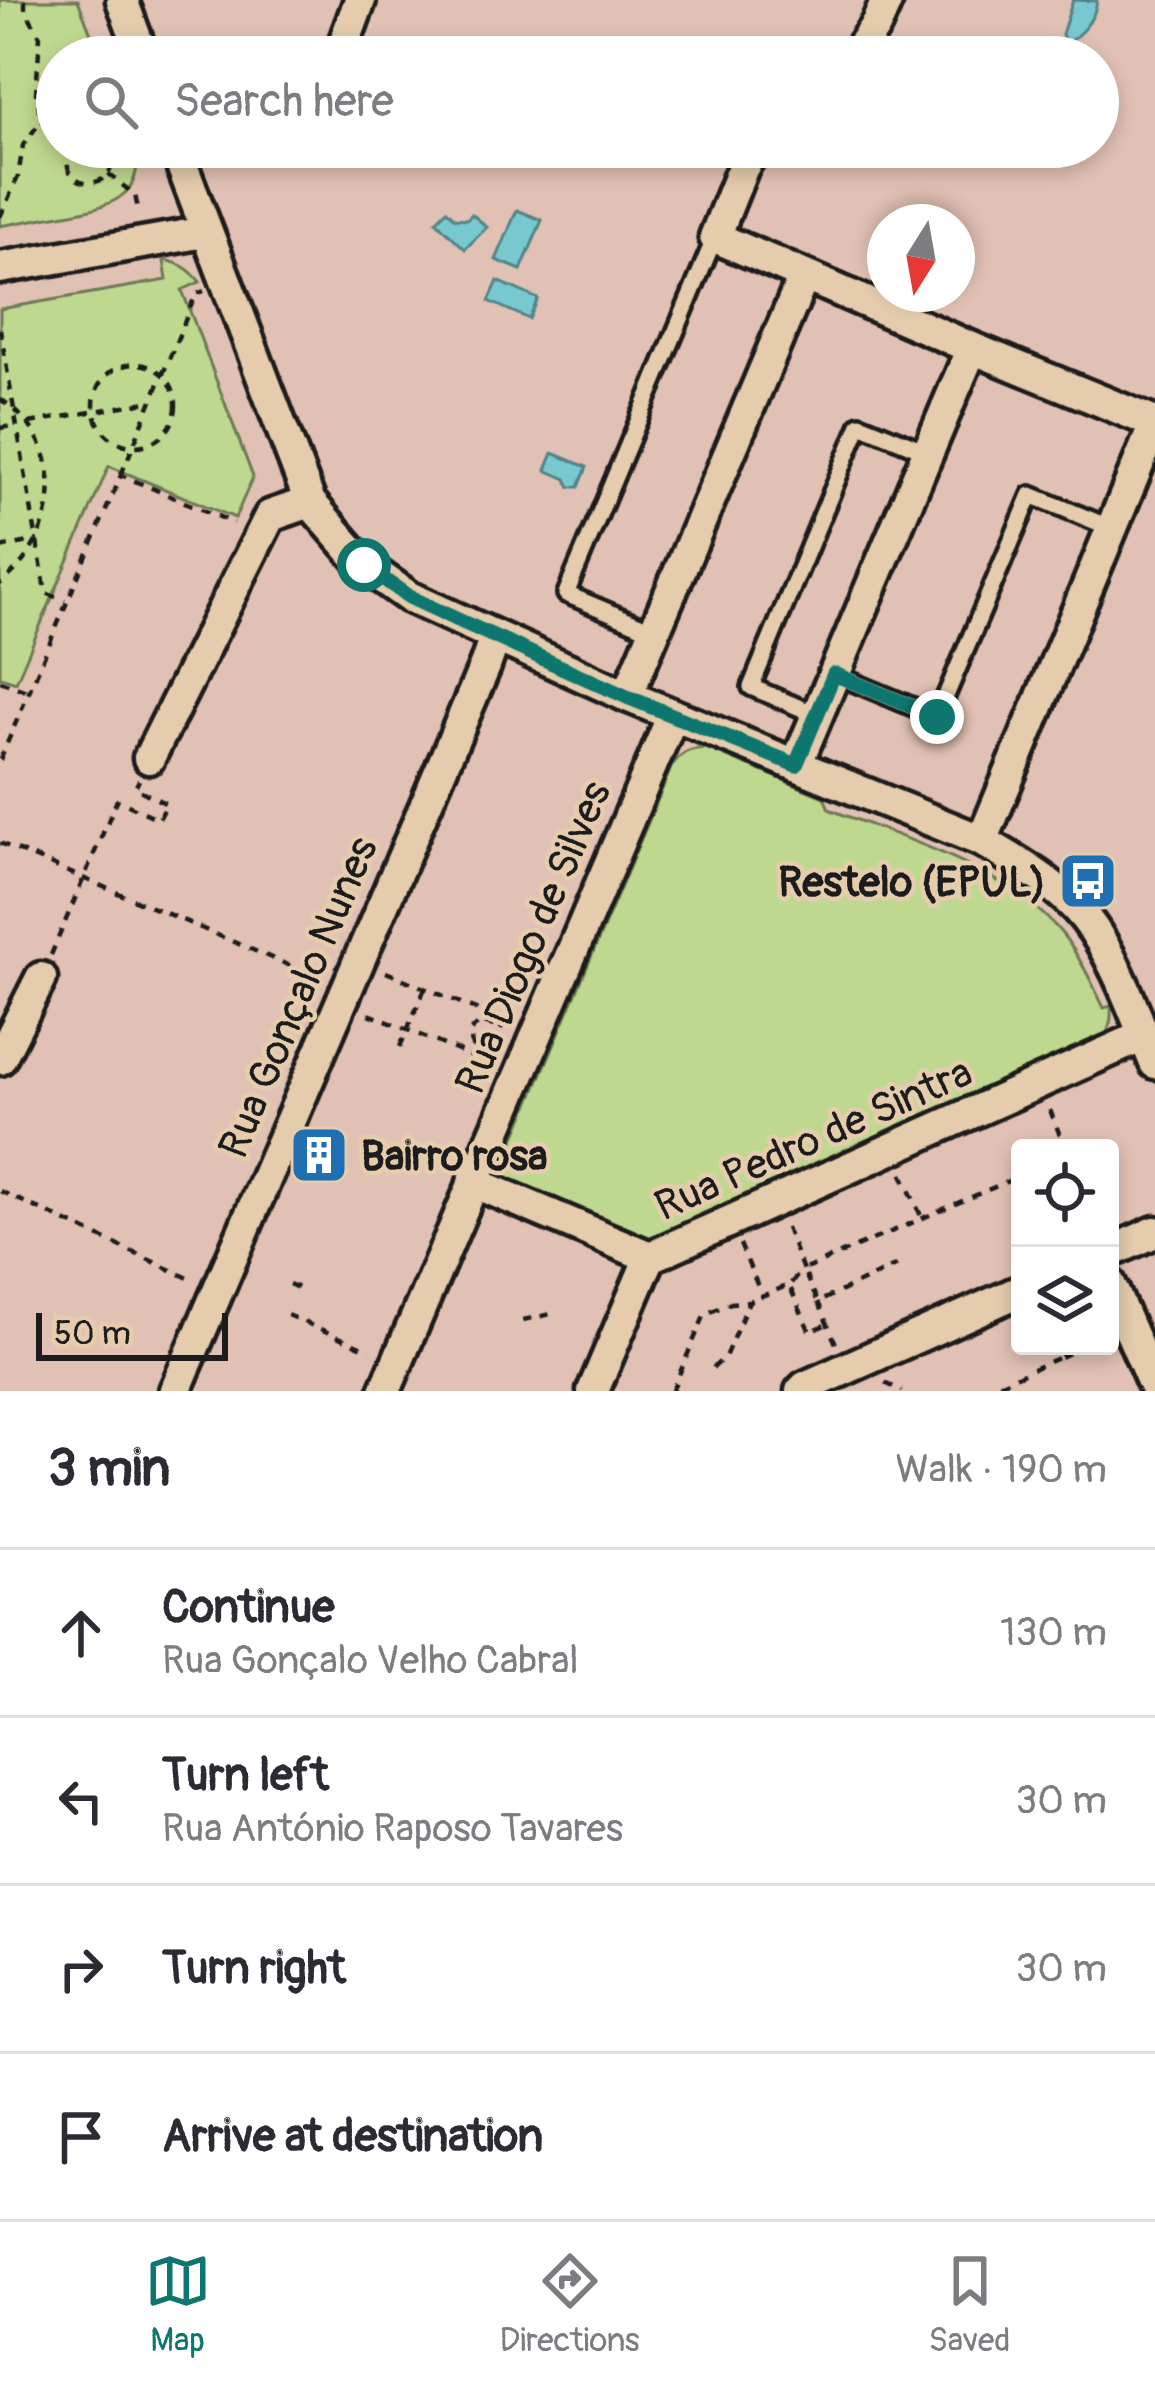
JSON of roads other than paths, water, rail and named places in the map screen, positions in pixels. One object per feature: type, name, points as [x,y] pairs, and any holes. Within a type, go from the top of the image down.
[{"type":"street","points":[[122,0],[135,36]]},
{"type":"street","points":[[347,36],[360,0]]},
{"type":"street","points":[[868,36],[887,0]]},
{"type":"street","points":[[183,168],[310,502],[364,565],[409,597],[495,637],[627,697],[982,841],[1033,871],[1087,920],[1149,1049]]},
{"type":"street","points":[[742,168],[715,237],[1155,424],[982,841]]},
{"type":"street","points":[[0,268],[206,232]]},
{"type":"street","points":[[627,697],[804,276]]},
{"type":"street","points":[[796,765],[972,348]]},
{"type":"street","points":[[149,758],[270,516],[310,502]]},
{"type":"street","name":"Rua Gonçalo Nunes","points":[[175,1391],[495,637]]},
{"type":"street","name":"Rua Diogo de Silves","points":[[386,1391],[673,715]]},
{"type":"street","points":[[0,1059],[41,978]]},
{"type":"street","name":"Rua Pedro de Sintra","points":[[593,1391],[650,1257],[1038,1083],[1149,1049]]},
{"type":"street","points":[[473,1182],[650,1257]]},
{"type":"street","points":[[1119,1248],[1155,1232]]},
{"type":"street","points":[[801,1391],[1011,1296]]},
{"type":"street","points":[[1119,1305],[1155,1388]]},
{"type":"lane","points":[[654,631],[566,594],[715,237]]},
{"type":"lane","points":[[817,715],[751,687],[860,424],[928,452]]},
{"type":"lane","points":[[834,674],[937,717],[1031,495],[1111,528]]},
{"type":"water","points":[[1073,0],[1097,1],[1076,36],[1062,34]]},
{"type":"water","points":[[447,210],[455,218],[467,219],[472,214],[487,227],[465,249],[436,221]]},
{"type":"water","points":[[517,210],[542,220],[521,270],[496,260]]},
{"type":"water","points":[[498,281],[538,299],[529,319],[489,301]]},
{"type":"water","points":[[553,453],[587,467],[579,487],[570,487],[566,479],[546,470]]},
{"type":"place","name":"Restelo (EPUL)","points":[[1088,881]]},
{"type":"place","name":"Bairro rosa","points":[[319,1155]]}]
